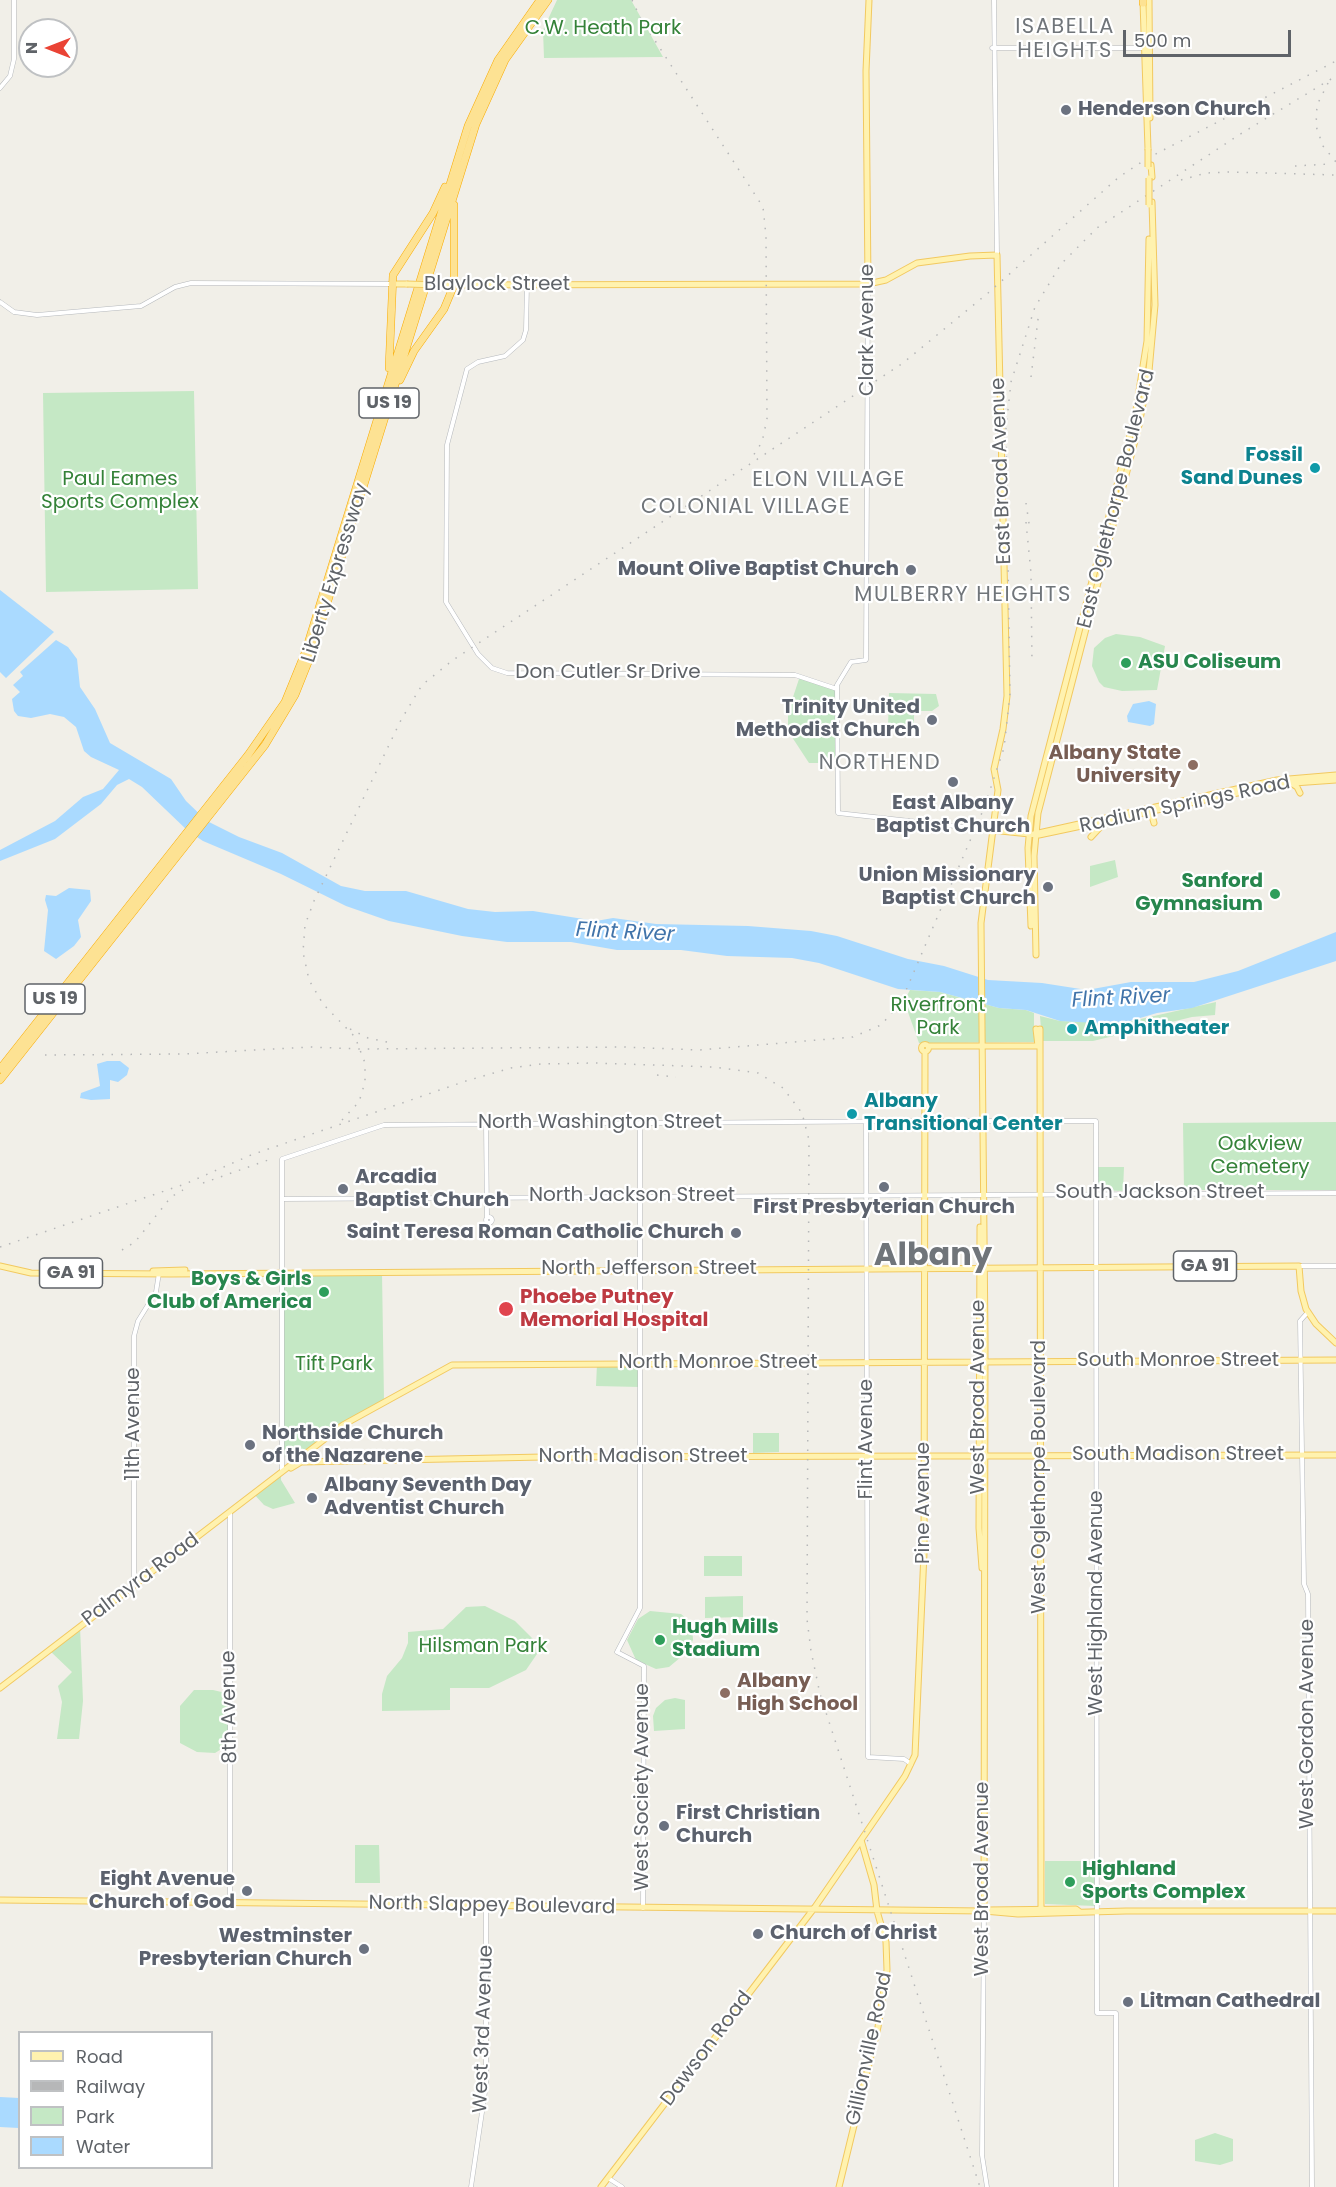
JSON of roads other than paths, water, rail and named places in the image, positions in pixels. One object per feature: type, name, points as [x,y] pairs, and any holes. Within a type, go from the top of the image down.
[{"type":"highway","name":"Liberty Expressway","points":[[1,1068],[272,735],[302,681],[476,124],[505,60],[543,2]]},
{"type":"highway","name":"Liberty Expressway","points":[[221,795],[269,727],[294,682],[463,142],[492,70],[543,2]]},
{"type":"highway","points":[[382,427],[410,358],[444,309],[454,285],[454,209],[476,124]]},
{"type":"highway","points":[[369,446],[390,362],[391,284],[399,264],[435,211],[463,142]]},
{"type":"highway","name":"Liberty Expressway","points":[[0,1080],[95,954]]},
{"type":"highway","points":[[0,1084],[29,1044]]},
{"type":"main road","name":"Clark Avenue","points":[[868,284],[866,71],[869,0]]},
{"type":"main road","name":"East Oglethorpe Boulevard","points":[[1145,1],[1155,305],[1146,392],[1031,834],[1035,955],[1028,880],[1031,834],[1138,398],[1149,308],[1151,203]]},
{"type":"main road","name":"Blaylock Street","points":[[391,284],[868,284],[886,280],[917,263],[997,255]]},
{"type":"main road","name":"East Broad Avenue","points":[[981,940],[982,903],[998,790],[994,769],[1003,729],[1007,696],[997,255]]},
{"type":"main road","name":"Radium Springs Road","points":[[1031,834],[1236,791],[1287,778],[1336,778]]},
{"type":"main road","name":"Radium Springs Road","points":[[1236,791],[1336,778]]},
{"type":"main road","points":[[1290,783],[1302,791],[1314,780]]},
{"type":"main road","name":"Radium Springs Road","points":[[1031,834],[1039,835],[1106,821],[1217,795]]},
{"type":"main road","points":[[1142,813],[1152,816],[1154,823]]},
{"type":"main road","points":[[1036,821],[1046,830]]},
{"type":"main road","points":[[1091,837],[1106,821]]},
{"type":"main road","points":[[992,830],[1031,834]]},
{"type":"main road","points":[[1028,880],[1031,883],[1035,908]]},
{"type":"main road","name":"West Broad Avenue","points":[[981,940],[984,1911]]},
{"type":"main road","points":[[982,1044],[1038,1046],[1038,1029]]},
{"type":"main road","name":"Pine Avenue","points":[[812,1911],[911,1764],[915,1751],[922,1611],[925,1049],[982,1044]]},
{"type":"main road","name":"West Oglethorpe Boulevard","points":[[1038,1046],[1041,1909]]},
{"type":"main road","name":"North Jefferson Street","points":[[0,1266],[30,1273],[982,1267]]},
{"type":"main road","points":[[1299,1266],[1301,1295],[1308,1312],[1318,1326],[1336,1343]]},
{"type":"main road","name":"GA 91","points":[[982,1267],[1299,1266]]},
{"type":"main road","name":"South Monroe Street","points":[[982,1361],[1336,1360]]},
{"type":"main road","name":"North Monroe Street","points":[[452,1365],[982,1361]]},
{"type":"main road","name":"Palmyra Road","points":[[0,1688],[349,1420],[452,1365]]},
{"type":"main road","name":"South Madison Street","points":[[982,1455],[1336,1455]]},
{"type":"main road","name":"North Madison Street","points":[[301,1462],[982,1455]]},
{"type":"main road","name":"Palmyra Road","points":[[282,1471],[301,1462]]},
{"type":"main road","name":"Gillionville Road","points":[[839,2187],[884,1999],[887,1955],[874,1885],[861,1840]]},
{"type":"main road","points":[[821,1898],[821,1906],[826,1911]]},
{"type":"main road","name":"North Slappey Boulevard","points":[[0,1900],[812,1911],[1041,1909],[1080,1912]]},
{"type":"main road","points":[[1034,1914],[1041,1909],[1049,1914]]},
{"type":"main road","name":"Dawson Road","points":[[602,2187],[812,1911]]},
{"type":"main road","points":[[882,1926],[888,1911]]},
{"type":"main road","name":"North Slappey Boulevard","points":[[984,1911],[1034,1914],[1080,1912]]},
{"type":"main road","points":[[1080,1912],[1336,1911]]},
{"type":"street","points":[[0,88],[9,78],[13,67],[14,0]]},
{"type":"street","name":"East Broad Avenue","points":[[994,0],[997,255]]},
{"type":"street","points":[[993,48],[1147,48]]},
{"type":"street","name":"Blaylock Street","points":[[0,302],[15,312],[37,315],[141,306],[175,288],[191,283],[391,284]]},
{"type":"street","name":"Clark Avenue","points":[[837,689],[849,664],[866,660],[868,284]]},
{"type":"street","name":"Don Cutler Sr Drive","points":[[527,285],[525,337],[505,356],[478,362],[466,369],[447,445],[445,598],[448,607],[478,654],[492,668],[507,673],[795,675],[837,689]]},
{"type":"street","points":[[837,689],[838,811],[841,815],[992,830]]},
{"type":"street","name":"North Washington Street","points":[[282,1199],[282,1159],[380,1125],[1096,1120]]},
{"type":"street","name":"West Highland Avenue","points":[[1096,1120],[1097,2013],[1116,2013],[1116,2187]]},
{"type":"street","name":"Flint Avenue","points":[[866,1122],[868,1757],[904,1759],[911,1764]]},
{"type":"street","points":[[640,1123],[640,1457]]},
{"type":"street","points":[[486,1124],[487,1217]]},
{"type":"street","name":"South Jackson Street","points":[[981,1193],[1336,1193]]},
{"type":"street","name":"North Jackson Street","points":[[282,1199],[981,1193]]},
{"type":"street","points":[[282,1199],[282,1471]]},
{"type":"street","points":[[1299,1266],[1336,1266]]},
{"type":"street","name":"11th Avenue","points":[[135,1584],[134,1336],[142,1313],[155,1294],[159,1272]]},
{"type":"street","name":"West Gordon Avenue","points":[[1308,1312],[1300,1321],[1304,1455],[1304,1584],[1308,1604],[1312,2187]]},
{"type":"street","name":"West Society Avenue","points":[[640,1457],[640,1608],[617,1652],[644,1666],[643,1908]]},
{"type":"street","name":"8th Avenue","points":[[230,1512],[230,1903]]},
{"type":"street","name":"West 3rd Avenue","points":[[471,2187],[486,2077],[486,1906]]},
{"type":"street","name":"West Broad Avenue","points":[[984,1911],[982,2155],[987,2187]]},
{"type":"street","points":[[608,2178],[622,2187]]},
{"type":"water","points":[[0,590],[54,632],[6,678],[0,672]]},
{"type":"water","name":"Flint River","points":[[56,640],[68,647],[77,659],[80,687],[95,709],[110,743],[171,779],[186,801],[207,821],[239,837],[282,853],[341,886],[365,891],[406,891],[468,909],[495,912],[533,911],[596,921],[613,918],[656,924],[748,926],[811,931],[837,936],[908,959],[944,966],[988,980],[1042,983],[1087,990],[1131,982],[1194,982],[1238,971],[1336,932],[1336,961],[1192,1008],[1157,1013],[1123,1023],[1096,1023],[1060,1021],[1026,1010],[999,1008],[940,992],[898,989],[819,963],[792,958],[727,956],[681,950],[617,950],[571,942],[507,942],[462,936],[389,921],[346,906],[281,874],[203,841],[188,831],[142,787],[129,779],[117,785],[101,804],[55,839],[0,861],[0,850],[55,821],[83,797],[103,789],[119,770],[91,757],[84,751],[76,727],[64,717],[50,714],[31,718],[18,716],[14,711],[12,699],[20,692],[13,685],[23,676],[20,672]]},
{"type":"water","points":[[1149,701],[1156,704],[1154,724],[1150,726],[1128,722],[1127,716],[1133,704]]},
{"type":"water","points":[[69,888],[90,890],[91,901],[78,920],[81,937],[74,946],[56,959],[44,951],[48,910],[45,900],[46,895],[56,896]]},
{"type":"water","points":[[120,1061],[129,1068],[127,1075],[118,1082],[110,1080],[110,1099],[80,1098],[81,1093],[100,1086],[97,1064]]},
{"type":"water","points":[[0,2097],[18,2098],[18,2128],[0,2127]]},
{"type":"railway","points":[[632,0],[641,19],[763,207],[766,236],[767,419],[762,442],[751,459]]},
{"type":"railway","points":[[342,1120],[359,1102],[365,1082],[365,1063],[355,1037],[323,1004],[309,980],[303,952],[305,925],[314,901],[401,720],[422,685],[453,660],[903,363],[988,293],[1119,177],[1146,159],[1336,61]]},
{"type":"railway","points":[[45,1055],[183,1054],[310,1047],[361,1049],[624,1047],[699,1050],[853,1037],[881,1025],[898,1006],[907,988],[984,808],[1004,748],[1010,694],[1006,428],[1011,382],[1035,307],[1061,264],[1097,228],[1242,133],[1336,76]]},
{"type":"railway","points":[[1328,83],[1317,105],[1316,126],[1323,146],[1336,162]]},
{"type":"railway","points":[[1295,166],[1330,164]]},
{"type":"railway","points":[[1181,180],[1206,173],[1229,172],[1336,175]]},
{"type":"railway","points":[[1031,377],[1039,311]]},
{"type":"railway","points":[[1026,503],[1030,530]]},
{"type":"railway","points":[[1026,522],[1031,573],[1032,664]]},
{"type":"railway","points":[[350,1029],[368,1038],[392,1043]]},
{"type":"railway","points":[[0,1247],[185,1184],[251,1155],[466,1081],[511,1068],[541,1064],[594,1063],[713,1067],[758,1073],[783,1088],[802,1113],[809,1140],[807,1619],[811,1651],[820,1694],[980,2187]]},
{"type":"railway","points":[[657,1075],[676,1077]]},
{"type":"railway","points":[[203,1183],[274,1158]]},
{"type":"railway","points":[[122,1250],[135,1242],[171,1197],[183,1190]]},
{"type":"place","name":"Henderson Church","points":[[1066,110]]},
{"type":"place","name":"Fossil Sand Dunes","points":[[1315,468]]},
{"type":"place","name":"Mount Olive Baptist Church","points":[[911,570]]},
{"type":"place","name":"ASU Coliseum","points":[[1126,663]]},
{"type":"place","name":"Trinity United Methodist Church","points":[[932,720]]},
{"type":"place","name":"Albany State University","points":[[1193,765]]},
{"type":"place","name":"East Albany Baptist Church","points":[[953,782]]},
{"type":"place","name":"Union Missionary Baptist Church","points":[[1048,887]]},
{"type":"place","name":"Sanford Gymnasium","points":[[1275,894]]},
{"type":"place","name":"Amphitheater","points":[[1072,1029]]},
{"type":"place","name":"Albany Transitional Center","points":[[852,1114]]},
{"type":"place","name":"First Presbyterian Church","points":[[884,1187]]},
{"type":"place","name":"Arcadia Baptist Church","points":[[343,1189]]},
{"type":"place","name":"Saint Teresa Roman Catholic Church","points":[[736,1233]]},
{"type":"place","name":"Boys & Girls Club of America","points":[[324,1292]]},
{"type":"place","name":"Phoebe Putney Memorial Hospital","points":[[506,1309]]},
{"type":"place","name":"Northside Church of the Nazarene","points":[[250,1445]]},
{"type":"place","name":"Albany Seventh Day Adventist Church","points":[[312,1498]]},
{"type":"place","name":"Hugh Mills Stadium","points":[[660,1640]]},
{"type":"place","name":"Albany High School","points":[[725,1693]]},
{"type":"place","name":"First Christian Church","points":[[664,1826]]},
{"type":"place","name":"Highland Sports Complex","points":[[1070,1882]]},
{"type":"place","name":"Eight Avenue Church of God","points":[[247,1891]]},
{"type":"place","name":"Church of Christ","points":[[758,1934]]},
{"type":"place","name":"Westminster Presbyterian Church","points":[[364,1949]]},
{"type":"place","name":"Litman Cathedral","points":[[1128,2002]]},
{"type":"district","name":"ISABELLA HEIGHTS","points":[[1065,40]]},
{"type":"district","name":"ELON VILLAGE","points":[[829,481]]},
{"type":"district","name":"COLONIAL VILLAGE","points":[[746,508]]},
{"type":"district","name":"MULBERRY HEIGHTS","points":[[963,596]]},
{"type":"district","name":"NORTHEND","points":[[880,764]]},
{"type":"district","name":"Albany","points":[[933,1257]]},
{"type":"park label","name":"C.W. Heath Park","points":[[603,29]]},
{"type":"park label","name":"Paul Eames Sports Complex","points":[[120,492]]},
{"type":"park label","name":"Riverfront Park","points":[[938,1018]]},
{"type":"park label","name":"Oakview Cemetery","points":[[1260,1156]]},
{"type":"park label","name":"Tift Park","points":[[334,1365]]},
{"type":"park label","name":"Hilsman Park","points":[[483,1647]]}]
